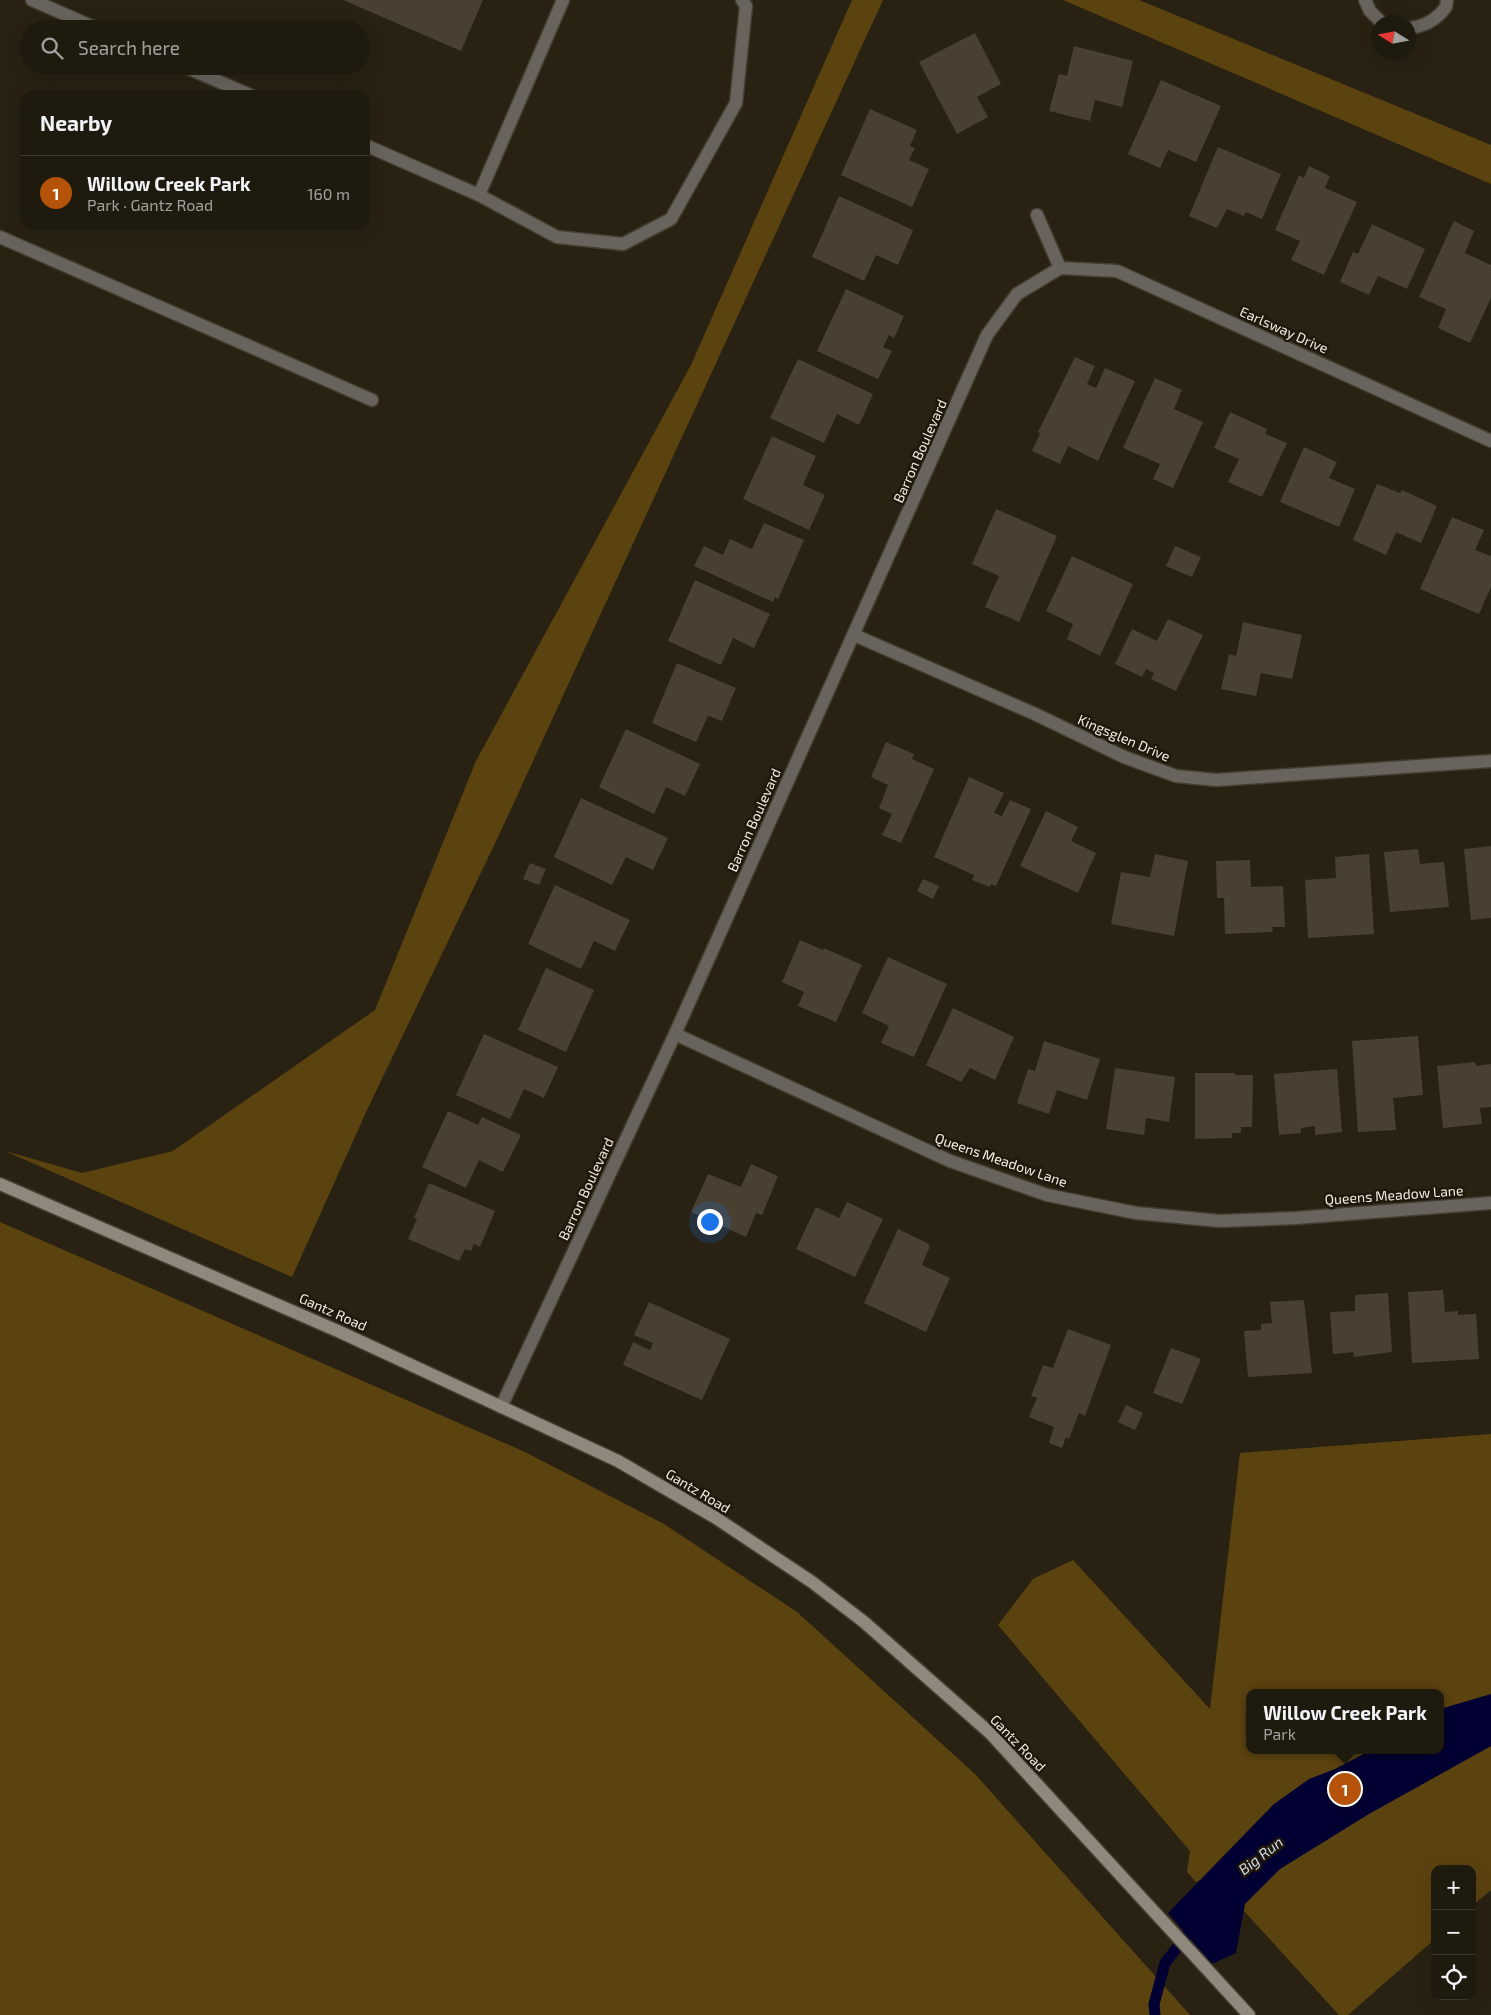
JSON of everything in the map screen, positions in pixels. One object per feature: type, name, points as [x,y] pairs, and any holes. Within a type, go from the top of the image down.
[{"type":"main road","name":"Gantz Road","points":[[0,1184],[340,1332],[618,1461],[716,1518],[812,1582],[864,1622],[990,1733],[1249,2015]]},
{"type":"street","points":[[32,0],[78,20]]},
{"type":"street","points":[[479,195],[563,0]]},
{"type":"street","points":[[370,147],[479,195],[557,237],[622,244],[671,219],[736,103],[746,6],[742,0]]},
{"type":"street","points":[[1364,0],[1374,15]]},
{"type":"street","points":[[1416,26],[1434,20],[1446,6],[1447,0]]},
{"type":"street","points":[[204,75],[239,90]]},
{"type":"street","points":[[1037,215],[1060,268]]},
{"type":"street","points":[[0,237],[372,400]]},
{"type":"street","name":"Earlsway Drive","points":[[1060,268],[1117,271],[1491,441]]},
{"type":"street","name":"Barron Boulevard","points":[[501,1407],[675,1034],[987,335],[1016,294],[1060,268]]},
{"type":"street","name":"Kingsglen Drive","points":[[854,635],[1035,714],[1124,757],[1176,776],[1216,780],[1491,761]]},
{"type":"street","name":"Queens Meadow Lane","points":[[675,1034],[950,1161],[1047,1195],[1136,1214],[1220,1221],[1296,1218],[1491,1202]]},
{"type":"shaded area","points":[[852,0],[883,0],[499,835],[367,1110],[292,1277],[5,1151],[82,1173],[173,1151],[375,1010],[476,761],[691,365]]},
{"type":"shaded area","points":[[1063,0],[1139,0],[1491,145],[1491,184]]},
{"type":"shaded area","points":[[0,1222],[525,1452],[664,1524],[797,1612],[975,1774],[1190,2015],[0,2015]]},
{"type":"shaded area","points":[[1491,1434],[1491,1890],[1476,1903],[1476,1865],[1431,1865],[1431,1942],[1348,2015],[1339,2015],[1211,1875],[1196,1882],[1187,1872],[1190,1851],[998,1625],[1033,1579],[1073,1560],[1210,1709],[1240,1453]]},
{"type":"water","points":[[1491,1694],[1491,1746],[1369,1814],[1280,1869],[1245,1904],[1236,1953],[1212,1964],[1168,1913],[1274,1804],[1309,1779],[1335,1769],[1363,1754],[1444,1754],[1444,1708]]},
{"type":"building","points":[[343,0],[483,0],[461,51]]},
{"type":"building","points":[[975,33],[1001,84],[977,97],[988,117],[957,134],[919,62]]},
{"type":"building","points":[[1074,46],[1133,61],[1122,107],[1095,100],[1090,121],[1049,111],[1059,74],[1067,76]]},
{"type":"building","points":[[1161,80],[1221,106],[1196,162],[1168,150],[1160,168],[1128,154]]},
{"type":"building","points":[[870,109],[917,130],[910,146],[915,148],[909,160],[929,169],[912,207],[841,175]]},
{"type":"building","points":[[1218,147],[1281,174],[1262,219],[1246,212],[1244,216],[1227,209],[1217,228],[1189,216]]},
{"type":"building","points":[[1309,166],[1330,176],[1325,188],[1357,202],[1324,275],[1291,260],[1300,241],[1275,230],[1299,175],[1304,178]]},
{"type":"building","points":[[839,196],[913,230],[898,265],[876,255],[864,281],[812,257]]},
{"type":"building","points":[[1454,221],[1474,231],[1465,253],[1491,265],[1491,298],[1470,343],[1438,328],[1446,309],[1419,297]]},
{"type":"building","points":[[1372,224],[1425,249],[1407,289],[1378,276],[1369,295],[1340,282],[1353,252],[1358,254]]},
{"type":"building","points":[[846,289],[904,316],[894,338],[889,335],[883,347],[892,351],[878,379],[817,351]]},
{"type":"building","points":[[1075,357],[1095,366],[1087,384],[1096,388],[1105,368],[1135,381],[1098,461],[1068,446],[1060,464],[1032,451],[1040,434],[1038,432]]},
{"type":"building","points":[[798,359],[873,394],[859,425],[837,414],[824,443],[770,418]]},
{"type":"building","points":[[1155,378],[1182,390],[1174,409],[1203,422],[1173,488],[1153,479],[1160,464],[1123,448]]},
{"type":"building","points":[[1230,412],[1267,429],[1265,434],[1287,443],[1262,497],[1228,482],[1239,459],[1214,448]]},
{"type":"building","points":[[772,436],[816,456],[803,485],[825,495],[809,530],[743,499]]},
{"type":"building","points":[[1304,447],[1337,462],[1329,478],[1355,489],[1339,527],[1280,502]]},
{"type":"building","points":[[1377,484],[1400,493],[1402,490],[1437,506],[1421,543],[1396,532],[1386,555],[1353,540]]},
{"type":"building","points":[[996,509],[1057,536],[1019,622],[985,607],[999,576],[972,564]]},
{"type":"building","points":[[1452,517],[1484,530],[1475,550],[1491,556],[1491,587],[1479,614],[1420,589]]},
{"type":"building","points":[[764,523],[804,540],[778,599],[775,597],[773,602],[694,566],[704,546],[723,555],[730,539],[752,549]]},
{"type":"building","points":[[1175,546],[1201,557],[1192,577],[1166,566]]},
{"type":"building","points":[[1072,556],[1133,584],[1100,656],[1067,639],[1073,624],[1046,611]]},
{"type":"building","points":[[695,580],[770,614],[754,648],[733,638],[721,665],[668,641]]},
{"type":"building","points":[[1168,619],[1203,635],[1176,691],[1151,679],[1154,673],[1146,669],[1142,677],[1115,664],[1132,629],[1157,641]]},
{"type":"building","points":[[1243,622],[1302,635],[1292,679],[1261,673],[1256,696],[1221,689],[1229,654],[1236,656]]},
{"type":"building","points":[[677,663],[736,688],[722,721],[708,716],[696,742],[652,723]]},
{"type":"building","points":[[626,729],[700,764],[685,796],[666,787],[654,814],[599,787]]},
{"type":"building","points":[[886,742],[914,754],[912,759],[934,769],[901,843],[882,835],[892,814],[879,808],[888,785],[871,777]]},
{"type":"building","points":[[969,777],[1004,793],[994,813],[1002,816],[1010,800],[1031,809],[996,886],[991,884],[990,887],[972,880],[974,875],[934,857]]},
{"type":"building","points":[[581,798],[668,838],[653,870],[626,857],[612,885],[554,857]]},
{"type":"building","points":[[1046,811],[1078,827],[1071,841],[1096,853],[1078,893],[1020,866]]},
{"type":"building","points":[[1491,846],[1491,918],[1471,920],[1464,849]]},
{"type":"building","points":[[1418,849],[1420,864],[1444,862],[1449,907],[1390,912],[1384,852]]},
{"type":"building","points":[[1155,854],[1188,861],[1174,936],[1111,924],[1121,872],[1150,877]]},
{"type":"building","points":[[1369,854],[1374,934],[1308,938],[1305,880],[1336,878],[1335,857]]},
{"type":"building","points":[[1250,860],[1251,887],[1283,886],[1285,927],[1272,927],[1273,932],[1225,934],[1224,898],[1217,898],[1216,861]]},
{"type":"building","points":[[530,863],[546,869],[539,885],[523,879]]},
{"type":"building","points":[[923,879],[939,886],[933,899],[917,891]]},
{"type":"building","points":[[555,885],[630,920],[615,951],[594,941],[581,969],[528,944]]},
{"type":"building","points":[[800,940],[823,950],[824,948],[862,965],[836,1022],[798,1006],[804,992],[782,982]]},
{"type":"building","points":[[888,957],[947,984],[914,1057],[881,1043],[889,1026],[862,1013]]},
{"type":"building","points":[[546,968],[594,990],[566,1052],[518,1030]]},
{"type":"building","points":[[953,1008],[1014,1037],[995,1080],[970,1068],[961,1082],[926,1065]]},
{"type":"building","points":[[484,1034],[558,1067],[544,1098],[524,1089],[510,1119],[456,1095]]},
{"type":"building","points":[[1418,1036],[1423,1095],[1393,1098],[1396,1130],[1358,1132],[1352,1041]]},
{"type":"building","points":[[1044,1041],[1100,1059],[1087,1100],[1057,1090],[1049,1114],[1017,1103],[1028,1069],[1035,1071]]},
{"type":"building","points":[[1475,1062],[1476,1066],[1491,1064],[1491,1107],[1480,1108],[1482,1124],[1443,1128],[1437,1066]]},
{"type":"building","points":[[1115,1068],[1175,1077],[1169,1122],[1146,1118],[1144,1135],[1106,1129]]},
{"type":"building","points":[[1337,1069],[1342,1132],[1315,1135],[1315,1126],[1301,1128],[1301,1133],[1279,1135],[1274,1074]]},
{"type":"building","points":[[1195,1073],[1253,1075],[1252,1127],[1241,1127],[1241,1133],[1232,1133],[1232,1138],[1195,1139]]},
{"type":"building","points":[[448,1111],[478,1125],[482,1117],[521,1135],[503,1172],[479,1160],[466,1188],[422,1167]]},
{"type":"building","points":[[751,1164],[778,1176],[762,1215],[756,1213],[746,1237],[691,1212],[708,1174],[741,1187]]},
{"type":"building","points":[[429,1183],[495,1211],[480,1247],[474,1244],[471,1251],[465,1249],[459,1261],[408,1239],[417,1219],[414,1218]]},
{"type":"building","points":[[847,1202],[883,1219],[855,1277],[796,1249],[816,1207],[839,1218]]},
{"type":"building","points":[[898,1229],[930,1246],[922,1265],[950,1278],[926,1332],[864,1303]]},
{"type":"building","points":[[1443,1290],[1445,1312],[1458,1311],[1458,1315],[1476,1314],[1479,1359],[1412,1363],[1408,1292]]},
{"type":"building","points":[[1388,1293],[1392,1352],[1353,1357],[1354,1352],[1333,1354],[1330,1312],[1355,1311],[1355,1295]]},
{"type":"building","points":[[1304,1300],[1312,1373],[1248,1377],[1244,1331],[1261,1330],[1261,1324],[1272,1323],[1270,1302]]},
{"type":"building","points":[[649,1302],[730,1339],[702,1400],[623,1365],[633,1342],[650,1350],[653,1343],[634,1335]]},
{"type":"building","points":[[1068,1329],[1111,1345],[1085,1416],[1079,1413],[1069,1439],[1066,1437],[1062,1448],[1049,1443],[1054,1427],[1029,1417],[1037,1398],[1031,1396],[1043,1365],[1053,1368]]},
{"type":"building","points":[[1171,1348],[1201,1359],[1182,1404],[1153,1393]]},
{"type":"building","points":[[1126,1405],[1143,1413],[1135,1430],[1118,1422]]},
{"type":"waterway","name":"Big Run","points":[[1155,2015],[1154,2004],[1165,1963],[1196,1924]]},
{"type":"place","name":"Willow Creek Park","points":[[1345,1789]]}]
